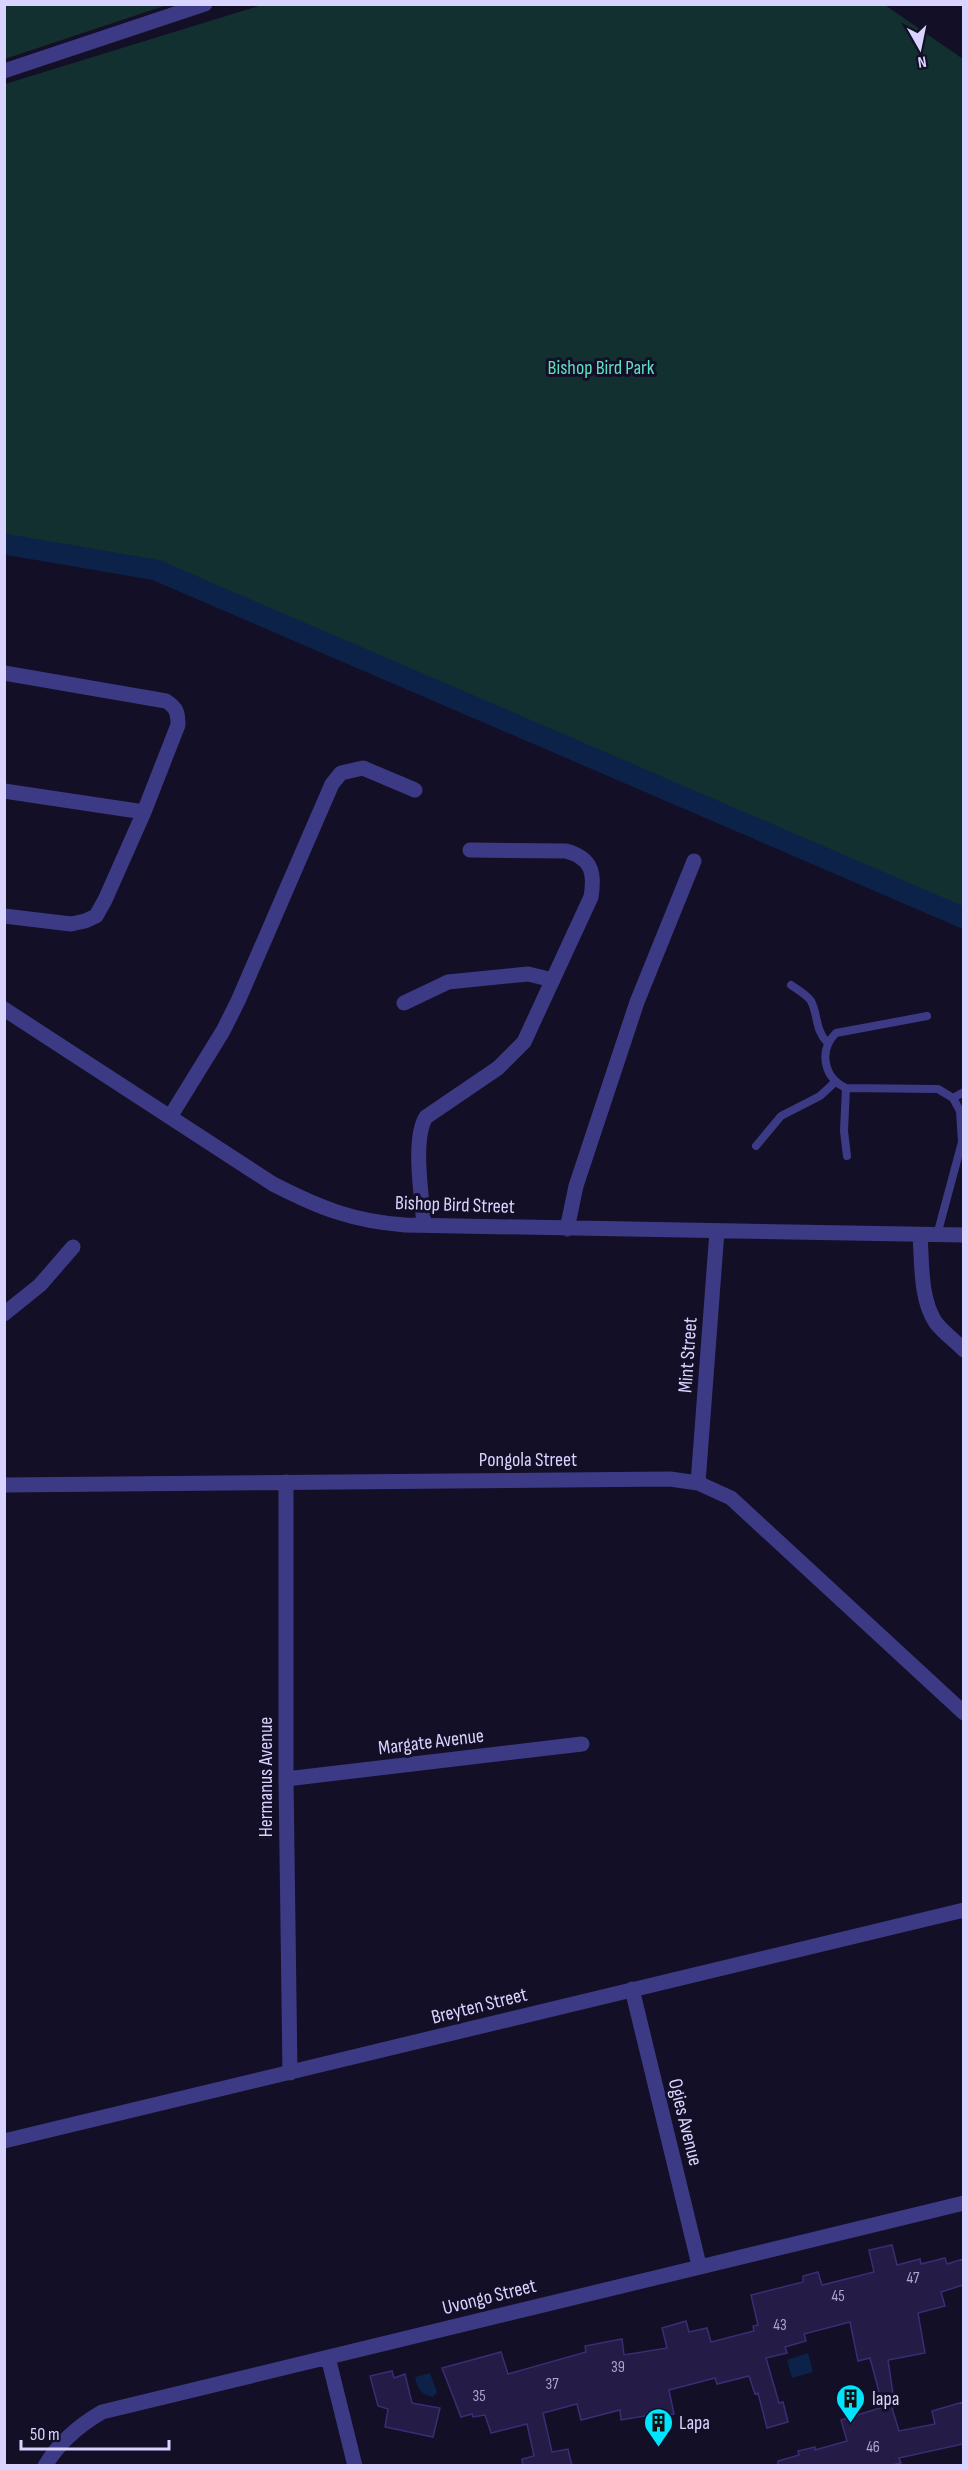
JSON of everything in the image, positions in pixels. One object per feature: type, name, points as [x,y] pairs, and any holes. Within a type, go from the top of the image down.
[{"type":"street","points":[[4,71],[199,6]]},
{"type":"street","points":[[4,673],[166,701],[174,706],[178,713],[176,732],[144,812],[105,900],[96,915],[72,924],[4,916]]},
{"type":"street","points":[[170,1117],[223,1031],[238,1001],[332,784],[341,773],[363,768],[415,790]]},
{"type":"street","points":[[4,791],[144,812]]},
{"type":"street","points":[[424,1225],[418,1138],[422,1123],[426,1117],[498,1068],[524,1042],[591,897],[593,883],[587,862],[577,854],[566,851],[470,849]]},
{"type":"street","points":[[567,1229],[580,1175],[637,1002],[694,861]]},
{"type":"street","points":[[405,1002],[448,982],[528,974],[553,980]]},
{"type":"street","name":"Bishop Bird Street","points":[[4,1009],[273,1184],[310,1203],[345,1216],[424,1225],[963,1235]]},
{"type":"street","name":"Mint Street","points":[[698,1483],[717,1231]]},
{"type":"street","points":[[920,1235],[929,1309],[936,1323],[963,1350]]},
{"type":"street","points":[[4,1314],[40,1285],[73,1247]]},
{"type":"street","name":"Pongola Street","points":[[4,1485],[670,1479],[698,1483],[731,1498],[963,1713]]},
{"type":"street","name":"Hermanus Avenue","points":[[286,1482],[286,1779],[290,2073]]},
{"type":"street","name":"Margate Avenue","points":[[286,1779],[582,1744]]},
{"type":"street","name":"Breyten Street","points":[[4,2142],[963,1910]]},
{"type":"street","name":"Ogies Avenue","points":[[632,1989],[699,2265]]},
{"type":"street","name":"Uvongo Street","points":[[45,2466],[53,2452],[70,2434],[102,2412],[699,2265],[963,2203]]},
{"type":"street","points":[[328,2356],[355,2466]]},
{"type":"lane","points":[[792,985],[812,1002],[820,1035],[827,1042]]},
{"type":"lane","points":[[927,1016],[836,1033],[827,1042],[826,1063],[834,1083],[846,1088],[938,1089],[953,1098],[960,1111],[962,1142],[937,1235]]},
{"type":"lane","points":[[756,1146],[782,1116],[820,1096],[834,1083]]},
{"type":"lane","points":[[846,1088],[844,1131],[847,1156]]},
{"type":"lane","points":[[953,1098],[963,1092]]},
{"type":"green space","points":[[5,4],[167,4],[167,5],[5,59]]},
{"type":"green space","name":"Bishop Bird Park","points":[[265,4],[885,5],[963,59],[963,918],[156,570],[5,544],[5,84]]},
{"type":"water","points":[[808,2353],[813,2372],[792,2378],[787,2360]]},
{"type":"water","points":[[430,2373],[437,2392],[433,2397],[420,2390],[415,2377]]},
{"type":"building","points":[[892,2245],[897,2265],[920,2259],[921,2264],[945,2258],[947,2264],[963,2259],[963,2285],[941,2292],[945,2306],[918,2313],[925,2353],[888,2360],[895,2407],[892,2408],[899,2431],[935,2424],[932,2411],[963,2402],[963,2444],[899,2458],[901,2463],[886,2466],[778,2466],[778,2461],[799,2455],[798,2451],[815,2447],[815,2450],[847,2441],[841,2420],[883,2407],[870,2358],[858,2361],[850,2322],[804,2334],[806,2341],[785,2347],[787,2353],[766,2358],[779,2403],[783,2402],[788,2422],[767,2428],[758,2393],[755,2394],[749,2376],[717,2384],[715,2378],[669,2390],[674,2414],[651,2419],[651,2415],[621,2420],[620,2410],[581,2420],[577,2404],[543,2413],[552,2452],[568,2449],[572,2466],[523,2466],[522,2459],[534,2456],[527,2424],[491,2433],[485,2415],[473,2417],[472,2414],[461,2417],[442,2368],[501,2352],[508,2374],[586,2352],[585,2346],[622,2339],[624,2355],[667,2348],[662,2328],[686,2321],[689,2332],[707,2328],[711,2342],[754,2331],[753,2326],[758,2325],[751,2295],[803,2282],[803,2276],[818,2272],[822,2285],[874,2272],[869,2250]]},
{"type":"building","points":[[392,2371],[394,2378],[405,2374],[412,2403],[440,2408],[433,2437],[385,2427],[388,2409],[378,2406],[370,2376]]},
{"type":"waterway","points":[[4,544],[156,570],[964,918]]},
{"type":"place","name":"lapa","points":[[851,2424]]},
{"type":"place","name":"Lapa","points":[[658,2448]]}]
